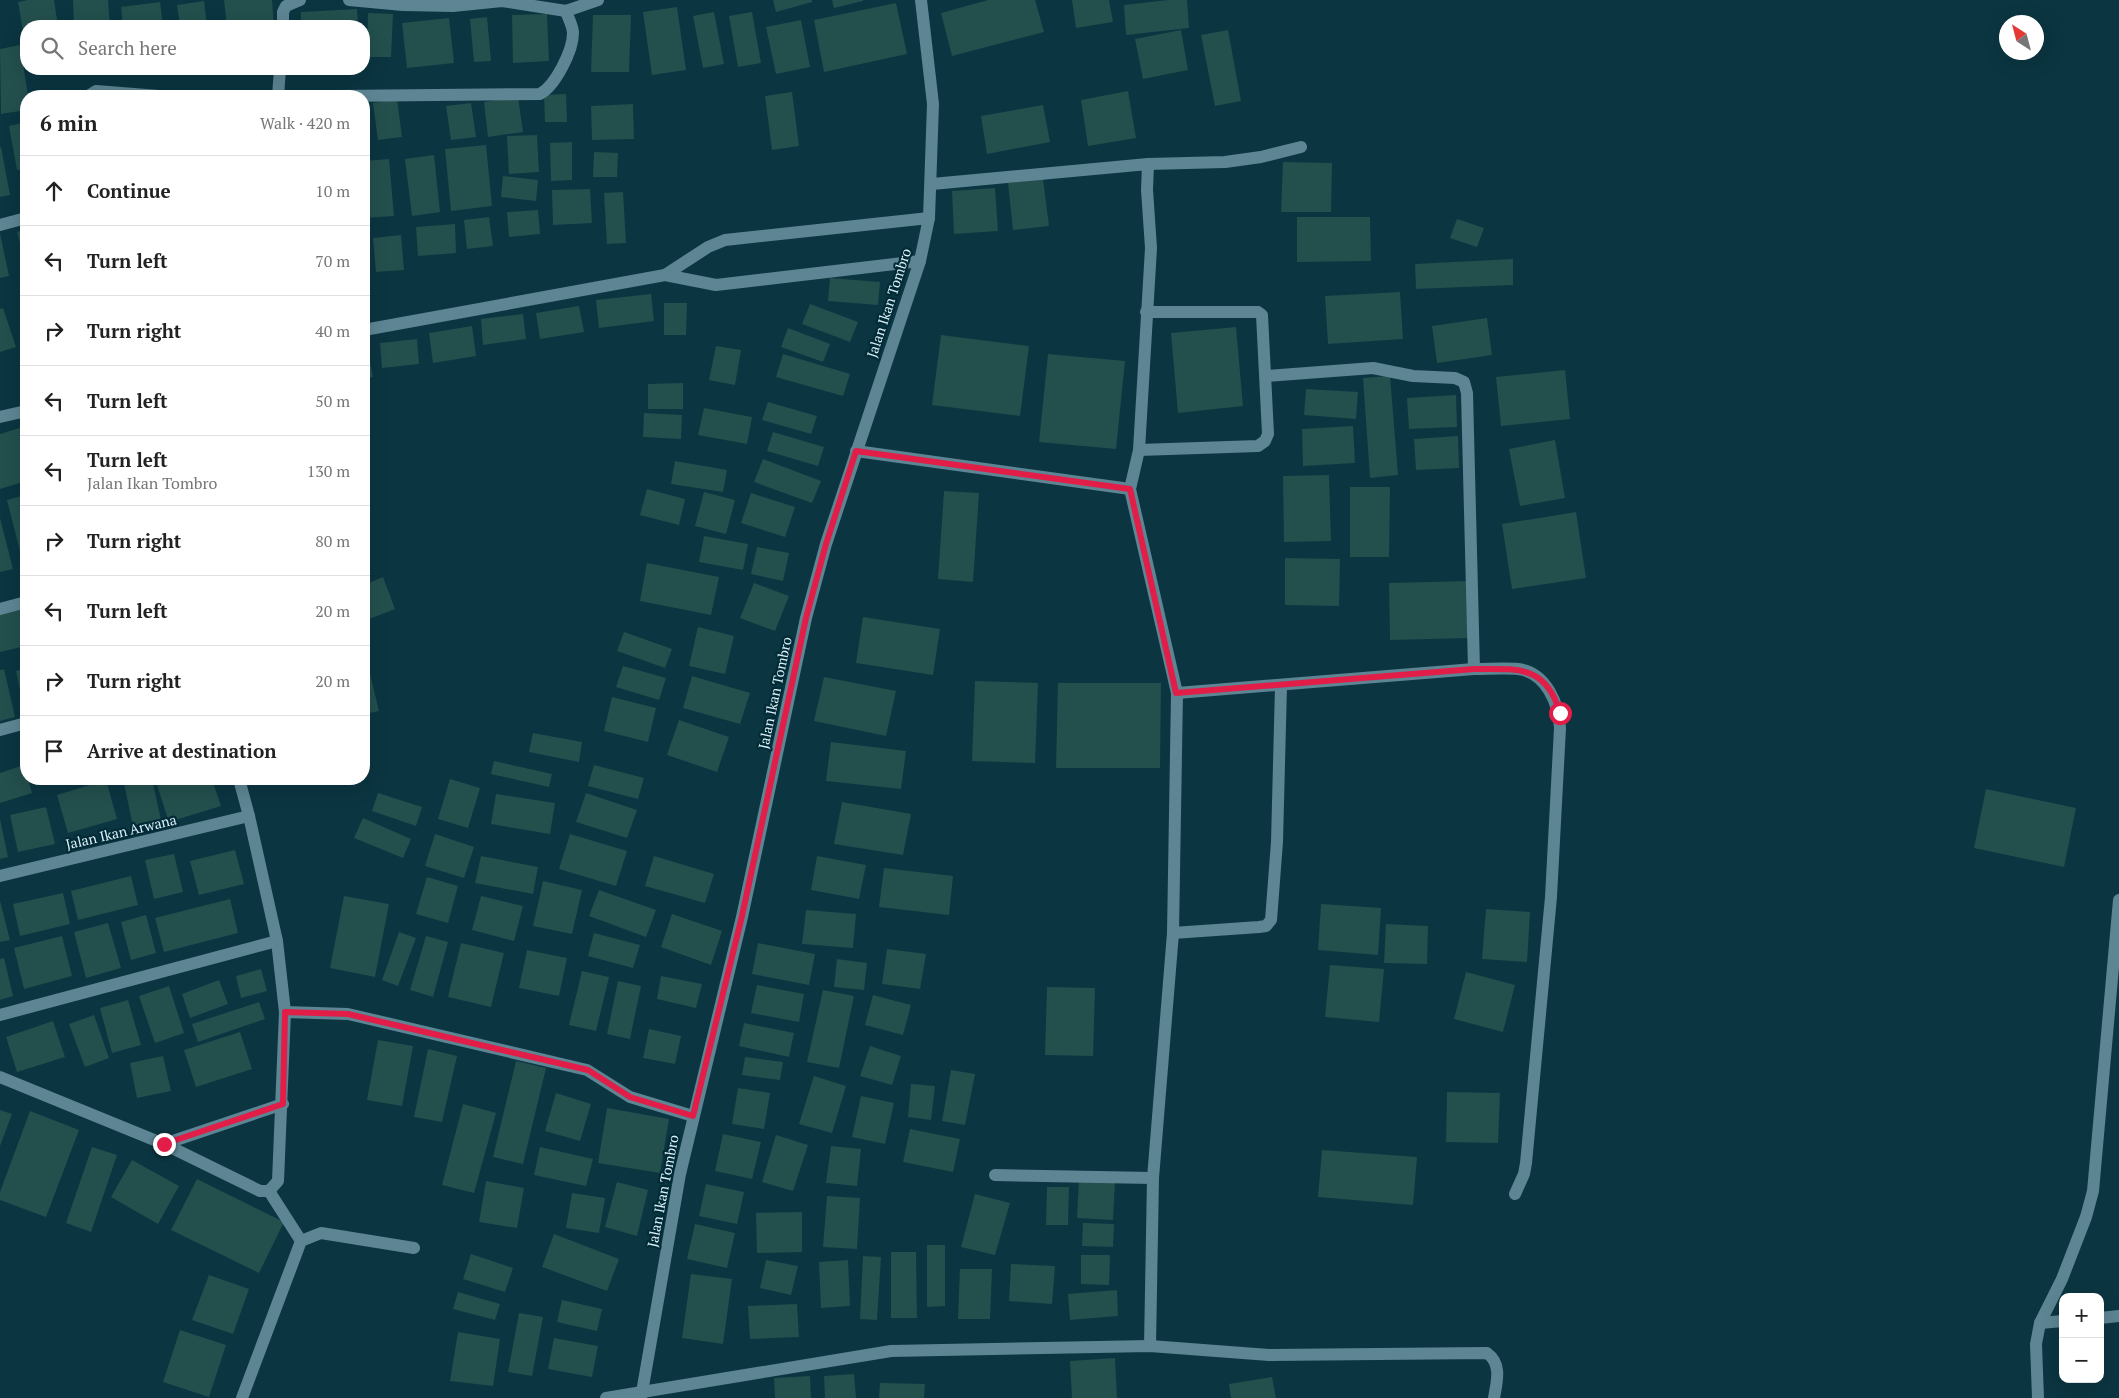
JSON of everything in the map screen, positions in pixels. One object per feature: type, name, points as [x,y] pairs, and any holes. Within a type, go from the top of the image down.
[{"type":"street","points":[[283,20],[283,12],[286,6],[300,0]]},
{"type":"street","points":[[350,0],[402,5],[453,6],[502,1],[566,11],[598,0]]},
{"type":"street","name":"Jalan Ikan Tombro","points":[[641,1394],[680,1174],[742,916],[806,618],[826,544],[920,261],[930,218],[933,104],[921,0]]},
{"type":"street","points":[[370,96],[540,94],[548,89],[554,80],[570,47],[573,28],[566,11]]},
{"type":"street","points":[[278,90],[280,75]]},
{"type":"street","points":[[932,184],[1148,164],[1225,162],[1261,158],[1300,147]]},
{"type":"street","points":[[1148,164],[1147,190],[1150,248],[1139,450],[1130,489],[1176,693],[1174,933],[1153,1178],[1150,1346]]},
{"type":"street","points":[[665,275],[708,247],[725,240],[930,218]]},
{"type":"street","points":[[0,225],[20,220]]},
{"type":"street","points":[[370,329],[665,275],[716,285],[920,261]]},
{"type":"street","points":[[1139,450],[1260,445],[1265,441],[1268,434],[1264,321],[1262,315],[1258,312],[1146,312]]},
{"type":"street","points":[[1266,376],[1373,368],[1413,376],[1455,378],[1464,382],[1467,393],[1474,669]]},
{"type":"street","points":[[0,417],[20,412]]},
{"type":"street","points":[[856,451],[1130,489]]},
{"type":"street","points":[[0,609],[20,604]]},
{"type":"street","points":[[1176,693],[1474,669],[1520,669],[1541,680],[1557,704],[1560,713],[1551,897],[1525,1169],[1515,1194]]},
{"type":"street","points":[[1174,933],[1259,928],[1266,926],[1271,920],[1276,842],[1281,686]]},
{"type":"street","points":[[0,730],[20,725]]},
{"type":"street","points":[[0,1077],[164,1144],[260,1191],[269,1191],[277,1184],[280,1176],[285,1012],[277,941],[241,785]]},
{"type":"street","name":"Jalan Ikan Arwana","points":[[0,876],[249,816]]},
{"type":"street","points":[[2038,1398],[2036,1344],[2040,1323],[2065,1270],[2086,1217],[2093,1191],[2115,988],[2119,900]]},
{"type":"street","points":[[0,1015],[277,941]]},
{"type":"street","points":[[285,1012],[348,1014],[588,1070],[630,1097],[693,1116]]},
{"type":"street","points":[[164,1144],[283,1104]]},
{"type":"street","points":[[995,1175],[1153,1178]]},
{"type":"street","points":[[269,1191],[301,1241]]},
{"type":"street","points":[[242,1398],[301,1241],[321,1233],[414,1248]]},
{"type":"street","points":[[2104,1318],[2119,1316]]},
{"type":"street","points":[[2040,1323],[2059,1321]]},
{"type":"street","points":[[606,1398],[641,1394],[891,1351],[1150,1346],[1269,1355],[1487,1353],[1494,1360],[1498,1369],[1494,1398]]},
{"type":"building","points":[[54,0],[57,20],[21,20],[18,2]]},
{"type":"building","points":[[73,0],[108,0],[110,20],[74,20]]},
{"type":"building","points":[[224,0],[272,0],[274,20],[226,20]]},
{"type":"building","points":[[773,0],[812,0],[812,2],[776,12]]},
{"type":"building","points":[[832,0],[863,0],[863,1],[834,8]]},
{"type":"building","points":[[988,0],[1035,0],[1044,32],[952,56],[941,13]]},
{"type":"building","points":[[1072,0],[1109,0],[1113,22],[1076,28]]},
{"type":"building","points":[[1168,0],[1187,0],[1189,28],[1126,35],[1124,5]]},
{"type":"building","points":[[204,1],[206,20],[179,20],[177,5]]},
{"type":"building","points":[[160,2],[162,20],[122,20],[121,7]]},
{"type":"building","points":[[896,3],[907,54],[824,72],[814,20]]},
{"type":"building","points":[[677,7],[686,70],[652,75],[643,12]]},
{"type":"building","points":[[357,9],[358,20],[301,20],[301,12]]},
{"type":"building","points":[[714,12],[724,64],[703,68],[693,16]]},
{"type":"building","points":[[752,12],[761,63],[738,67],[729,16]]},
{"type":"building","points":[[368,13],[393,14],[391,57],[370,57],[370,20],[368,20]]},
{"type":"building","points":[[547,14],[549,61],[513,63],[512,15]]},
{"type":"building","points":[[593,15],[631,15],[629,72],[591,72]]},
{"type":"building","points":[[487,17],[491,61],[474,62],[470,19]]},
{"type":"building","points":[[449,18],[454,63],[407,68],[402,23]]},
{"type":"building","points":[[801,20],[810,67],[776,74],[766,27]]},
{"type":"building","points":[[1181,30],[1188,70],[1143,79],[1135,39]]},
{"type":"building","points":[[1228,30],[1241,101],[1215,106],[1201,35]]},
{"type":"building","points":[[20,45],[20,75],[25,75],[27,90],[20,90],[20,111],[1,114],[0,49]]},
{"type":"building","points":[[1128,91],[1136,138],[1088,146],[1081,100]]},
{"type":"building","points":[[792,92],[799,146],[772,150],[765,96]]},
{"type":"building","points":[[566,94],[567,122],[545,122],[544,95]]},
{"type":"building","points":[[518,97],[523,132],[488,137],[484,102]]},
{"type":"building","points":[[397,99],[402,137],[378,140],[373,103]]},
{"type":"building","points":[[471,103],[476,137],[451,140],[446,106]]},
{"type":"building","points":[[633,104],[634,139],[592,140],[591,106]]},
{"type":"building","points":[[1043,105],[1050,142],[987,154],[981,116]]},
{"type":"building","points":[[20,123],[20,170],[17,170],[9,126]]},
{"type":"building","points":[[537,135],[539,172],[509,174],[507,136]]},
{"type":"building","points":[[572,142],[572,180],[551,181],[550,143]]},
{"type":"building","points":[[486,145],[492,206],[451,211],[445,149]]},
{"type":"building","points":[[0,148],[10,195],[0,197]]},
{"type":"building","points":[[594,152],[618,153],[617,177],[593,177]]},
{"type":"building","points":[[434,155],[440,212],[412,216],[405,159]]},
{"type":"building","points":[[389,159],[394,216],[370,218],[370,161]]},
{"type":"building","points":[[1283,162],[1332,163],[1331,212],[1281,212]]},
{"type":"building","points":[[503,176],[538,180],[536,201],[501,197]]},
{"type":"building","points":[[1043,179],[1049,226],[1013,230],[1008,183]]},
{"type":"building","points":[[995,188],[998,231],[954,234],[952,191]]},
{"type":"building","points":[[590,189],[592,223],[553,225],[552,190]]},
{"type":"building","points":[[623,192],[626,243],[607,244],[604,193]]},
{"type":"building","points":[[538,210],[540,234],[509,237],[507,212]]},
{"type":"building","points":[[489,217],[493,246],[467,249],[464,220]]},
{"type":"building","points":[[1297,217],[1370,217],[1371,261],[1297,262]]},
{"type":"building","points":[[1457,219],[1484,228],[1477,247],[1450,238]]},
{"type":"building","points":[[455,224],[456,253],[418,256],[416,227]]},
{"type":"building","points":[[20,231],[20,243],[17,232]]},
{"type":"building","points":[[0,233],[9,276],[0,278]]},
{"type":"building","points":[[401,235],[404,270],[376,272],[373,238]]},
{"type":"building","points":[[1513,259],[1513,285],[1416,289],[1415,264]]},
{"type":"building","points":[[830,278],[880,282],[878,305],[828,301]]},
{"type":"building","points":[[1400,292],[1403,339],[1328,344],[1325,296]]},
{"type":"building","points":[[651,294],[654,321],[599,328],[596,300]]},
{"type":"building","points":[[664,303],[687,303],[686,335],[664,335]]},
{"type":"building","points":[[810,304],[858,322],[850,342],[802,324]]},
{"type":"building","points":[[579,306],[584,332],[540,339],[536,313]]},
{"type":"building","points":[[3,308],[16,347],[0,352],[0,309]]},
{"type":"building","points":[[523,314],[526,339],[483,345],[481,319]]},
{"type":"building","points":[[1487,318],[1492,355],[1437,363],[1432,326]]},
{"type":"building","points":[[472,326],[476,356],[433,363],[429,333]]},
{"type":"building","points":[[1236,327],[1243,406],[1178,413],[1171,333]]},
{"type":"building","points":[[788,328],[830,344],[823,362],[781,347]]},
{"type":"building","points":[[941,335],[1029,346],[1020,416],[932,405]]},
{"type":"building","points":[[417,339],[419,364],[382,368],[380,343]]},
{"type":"building","points":[[716,346],[741,350],[735,385],[709,380]]},
{"type":"building","points":[[783,354],[850,374],[843,396],[776,377]]},
{"type":"building","points":[[1048,354],[1125,361],[1116,449],[1039,442]]},
{"type":"building","points":[[370,362],[373,377],[370,377]]},
{"type":"building","points":[[1565,370],[1570,419],[1501,426],[1496,377]]},
{"type":"building","points":[[1390,376],[1398,475],[1370,478],[1363,378]]},
{"type":"building","points":[[683,383],[683,409],[648,409],[648,384]]},
{"type":"building","points":[[1306,389],[1358,392],[1356,419],[1304,415]]},
{"type":"building","points":[[1456,395],[1457,427],[1409,429],[1407,398]]},
{"type":"building","points":[[768,402],[817,416],[811,434],[762,420]]},
{"type":"building","points":[[704,408],[752,417],[747,444],[698,435]]},
{"type":"building","points":[[644,413],[682,415],[681,439],[643,437]]},
{"type":"building","points":[[1353,426],[1355,463],[1303,466],[1302,429]]},
{"type":"building","points":[[20,428],[20,483],[0,489],[0,434]]},
{"type":"building","points":[[773,432],[824,447],[818,466],[767,451]]},
{"type":"building","points":[[1458,436],[1459,468],[1416,470],[1414,439]]},
{"type":"building","points":[[1555,440],[1565,498],[1520,506],[1509,449]]},
{"type":"building","points":[[763,459],[821,481],[812,503],[754,482]]},
{"type":"building","points":[[675,461],[727,470],[723,492],[671,484]]},
{"type":"building","points":[[1329,475],[1331,541],[1284,542],[1283,476]]},
{"type":"building","points":[[1350,487],[1390,487],[1389,557],[1350,557]]},
{"type":"building","points":[[647,489],[685,499],[679,525],[640,515]]},
{"type":"building","points":[[944,491],[979,493],[973,582],[938,579]]},
{"type":"building","points":[[704,492],[735,500],[726,534],[695,526]]},
{"type":"building","points":[[751,493],[795,507],[785,537],[741,523]]},
{"type":"building","points":[[20,497],[20,551],[7,500]]},
{"type":"building","points":[[1576,512],[1586,578],[1512,589],[1502,524]]},
{"type":"building","points":[[0,518],[13,569],[0,572]]},
{"type":"building","points":[[704,536],[748,544],[743,570],[699,562]]},
{"type":"building","points":[[757,547],[789,553],[783,581],[751,574]]},
{"type":"building","points":[[1285,558],[1340,559],[1339,606],[1285,605]]},
{"type":"building","points":[[647,563],[719,577],[711,615],[640,601]]},
{"type":"building","points":[[383,577],[395,609],[370,619],[370,582]]},
{"type":"building","points":[[1468,581],[1469,638],[1390,640],[1389,583]]},
{"type":"building","points":[[754,583],[789,596],[775,631],[740,618]]},
{"type":"building","points":[[20,608],[20,647],[0,652],[0,612]]},
{"type":"building","points":[[863,617],[940,629],[933,675],[856,663]]},
{"type":"building","points":[[698,627],[734,636],[725,674],[689,666]]},
{"type":"building","points":[[624,632],[672,649],[665,668],[617,651]]},
{"type":"building","points":[[623,666],[666,678],[659,700],[616,687]]},
{"type":"building","points":[[4,669],[15,717],[0,721],[0,670]]},
{"type":"building","points":[[20,670],[20,690],[16,671]]},
{"type":"building","points":[[370,674],[379,711],[370,713]]},
{"type":"building","points":[[692,676],[750,693],[740,724],[683,708]]},
{"type":"building","points":[[824,677],[896,691],[886,736],[814,721]]},
{"type":"building","points":[[975,681],[1038,683],[1035,763],[972,761]]},
{"type":"building","points":[[1058,683],[1161,683],[1160,768],[1056,768]]},
{"type":"building","points":[[612,697],[656,708],[648,742],[604,731]]},
{"type":"building","points":[[679,720],[729,737],[717,772],[667,755]]},
{"type":"building","points":[[533,733],[582,742],[579,762],[529,752]]},
{"type":"building","points":[[831,742],[906,751],[901,789],[826,781]]},
{"type":"building","points":[[494,761],[552,774],[549,787],[491,774]]},
{"type":"building","points":[[594,765],[644,778],[638,799],[588,786]]},
{"type":"building","points":[[20,766],[20,785],[30,785],[32,793],[0,803],[0,773]]},
{"type":"building","points":[[450,779],[480,788],[468,828],[438,819]]},
{"type":"building","points":[[90,785],[107,785],[117,819],[68,833],[57,795]]},
{"type":"building","points":[[124,785],[153,785],[161,820],[133,826]]},
{"type":"building","points":[[157,785],[214,785],[221,806],[169,822]]},
{"type":"building","points":[[1986,789],[2076,808],[2064,867],[1974,848]]},
{"type":"building","points":[[378,793],[422,807],[416,826],[372,811]]},
{"type":"building","points":[[586,793],[637,810],[627,838],[576,822]]},
{"type":"building","points":[[496,794],[555,803],[550,834],[491,824]]},
{"type":"building","points":[[842,802],[911,814],[903,855],[834,844]]},
{"type":"building","points":[[46,807],[55,844],[18,852],[10,815]]},
{"type":"building","points":[[363,818],[411,839],[403,858],[354,838]]},
{"type":"building","points":[[0,819],[8,857],[0,859]]},
{"type":"building","points":[[435,834],[474,847],[464,878],[425,866]]},
{"type":"building","points":[[570,834],[627,851],[616,886],[559,869]]},
{"type":"building","points":[[235,850],[244,884],[199,895],[190,861]]},
{"type":"building","points":[[174,854],[183,892],[154,899],[145,860]]},
{"type":"building","points":[[481,856],[538,867],[533,894],[475,883]]},
{"type":"building","points":[[654,856],[714,874],[705,903],[645,886]]},
{"type":"building","points":[[817,856],[866,865],[859,899],[811,890]]},
{"type":"building","points":[[884,868],[953,876],[949,915],[879,907]]},
{"type":"building","points":[[131,876],[138,905],[78,920],[71,891]]},
{"type":"building","points":[[427,877],[458,886],[448,923],[416,914]]},
{"type":"building","points":[[543,881],[582,890],[572,934],[533,926]]},
{"type":"building","points":[[599,890],[656,910],[646,937],[589,916]]},
{"type":"building","points":[[63,893],[70,924],[20,936],[13,904]]},
{"type":"building","points":[[344,896],[389,904],[375,977],[330,968]]},
{"type":"building","points":[[481,896],[523,906],[514,941],[472,930]]},
{"type":"building","points":[[230,899],[238,933],[164,952],[155,918]]},
{"type":"building","points":[[0,901],[10,940],[0,942]]},
{"type":"building","points":[[1321,904],[1381,908],[1378,955],[1318,950]]},
{"type":"building","points":[[1486,909],[1530,912],[1527,962],[1482,959]]},
{"type":"building","points":[[806,910],[856,914],[853,948],[802,944]]},
{"type":"building","points":[[672,914],[722,931],[711,965],[661,947]]},
{"type":"building","points":[[146,915],[156,953],[131,960],[121,922]]},
{"type":"building","points":[[108,923],[121,968],[86,978],[74,932]]},
{"type":"building","points":[[1386,924],[1428,926],[1427,964],[1384,963]]},
{"type":"building","points":[[399,932],[416,938],[398,986],[382,980]]},
{"type":"building","points":[[594,933],[640,945],[633,968],[588,956]]},
{"type":"building","points":[[62,936],[72,976],[24,989],[14,948]]},
{"type":"building","points":[[426,936],[448,942],[433,997],[410,990]]},
{"type":"building","points":[[461,943],[504,953],[491,1007],[448,997]]},
{"type":"building","points":[[758,943],[815,954],[809,985],[752,974]]},
{"type":"building","points":[[887,949],[926,954],[920,989],[882,984]]},
{"type":"building","points":[[527,950],[567,958],[559,996],[519,988]]},
{"type":"building","points":[[4,958],[13,996],[0,1000],[0,959]]},
{"type":"building","points":[[837,959],[867,963],[864,990],[834,987]]},
{"type":"building","points":[[1330,965],[1384,969],[1379,1022],[1325,1017]]},
{"type":"building","points":[[261,969],[267,991],[241,998],[236,976]]},
{"type":"building","points":[[582,971],[609,977],[596,1031],[569,1025]]},
{"type":"building","points":[[1466,972],[1515,985],[1503,1032],[1454,1019]]},
{"type":"building","points":[[661,976],[702,984],[696,1008],[657,999]]},
{"type":"building","points":[[219,980],[228,1004],[190,1018],[182,994]]},
{"type":"building","points":[[618,981],[641,986],[630,1039],[607,1034]]},
{"type":"building","points":[[757,985],[804,994],[799,1022],[751,1013]]},
{"type":"building","points":[[169,986],[184,1033],[155,1043],[139,996]]},
{"type":"building","points":[[1047,987],[1095,988],[1093,1056],[1045,1055]]},
{"type":"building","points":[[823,990],[854,996],[839,1068],[807,1062]]},
{"type":"building","points":[[873,995],[911,1005],[903,1035],[865,1025]]},
{"type":"building","points":[[128,1000],[141,1045],[112,1053],[100,1008]]},
{"type":"building","points":[[259,1002],[265,1019],[198,1042],[192,1024]]},
{"type":"building","points":[[94,1015],[109,1058],[85,1067],[69,1024]]},
{"type":"building","points":[[53,1021],[65,1057],[17,1072],[6,1037]]},
{"type":"building","points":[[744,1023],[794,1033],[789,1057],[739,1046]]},
{"type":"building","points":[[649,1029],[681,1036],[675,1064],[643,1058]]},
{"type":"building","points":[[240,1032],[252,1069],[196,1087],[184,1050]]},
{"type":"building","points":[[378,1040],[413,1046],[402,1106],[367,1100]]},
{"type":"building","points":[[870,1046],[901,1056],[892,1085],[860,1076]]},
{"type":"building","points":[[428,1049],[457,1056],[442,1122],[414,1117]]},
{"type":"building","points":[[163,1056],[171,1091],[137,1098],[130,1063]]},
{"type":"building","points":[[745,1057],[783,1062],[780,1080],[742,1075]]},
{"type":"building","points":[[516,1061],[546,1068],[523,1164],[493,1157]]},
{"type":"building","points":[[951,1070],[975,1074],[965,1125],[942,1121]]},
{"type":"building","points":[[814,1076],[846,1086],[832,1133],[799,1124]]},
{"type":"building","points":[[911,1084],[935,1086],[931,1120],[908,1117]]},
{"type":"building","points":[[738,1088],[770,1093],[764,1129],[732,1124]]},
{"type":"building","points":[[1447,1092],[1500,1093],[1498,1143],[1446,1142]]},
{"type":"building","points":[[556,1093],[591,1104],[580,1141],[545,1131]]},
{"type":"building","points":[[861,1096],[894,1103],[885,1144],[852,1137]]},
{"type":"building","points":[[463,1104],[496,1113],[474,1193],[442,1185]]},
{"type":"building","points":[[607,1108],[669,1119],[660,1173],[598,1163]]},
{"type":"building","points":[[0,1110],[12,1114],[0,1146]]},
{"type":"building","points":[[30,1111],[79,1130],[46,1217],[0,1200],[0,1192]]},
{"type":"building","points":[[910,1129],[960,1139],[953,1172],[903,1162]]},
{"type":"building","points":[[723,1134],[761,1142],[752,1179],[715,1171]]},
{"type":"building","points":[[776,1135],[808,1145],[793,1191],[762,1182]]},
{"type":"building","points":[[831,1146],[861,1149],[857,1186],[826,1183]]},
{"type":"building","points":[[92,1147],[117,1155],[91,1232],[66,1223]]},
{"type":"building","points":[[540,1147],[593,1159],[586,1186],[534,1175]]},
{"type":"building","points":[[1322,1150],[1417,1157],[1413,1205],[1318,1197]]},
{"type":"building","points":[[132,1160],[179,1186],[158,1224],[111,1197]]},
{"type":"building","points":[[197,1179],[284,1222],[259,1273],[171,1230]]},
{"type":"building","points":[[1079,1179],[1115,1181],[1113,1220],[1077,1218]]},
{"type":"building","points":[[486,1181],[524,1188],[517,1228],[479,1222]]},
{"type":"building","points":[[617,1182],[648,1190],[637,1236],[605,1227]]},
{"type":"building","points":[[706,1184],[744,1192],[737,1224],[699,1216]]},
{"type":"building","points":[[1047,1187],[1069,1187],[1068,1225],[1046,1225]]},
{"type":"building","points":[[572,1193],[605,1198],[599,1233],[566,1228]]},
{"type":"building","points":[[975,1194],[1010,1203],[995,1255],[961,1247]]},
{"type":"building","points":[[827,1196],[860,1198],[857,1249],[823,1247]]},
{"type":"building","points":[[802,1212],[802,1252],[757,1253],[756,1213]]},
{"type":"building","points":[[1083,1223],[1114,1224],[1113,1247],[1082,1246]]},
{"type":"building","points":[[695,1224],[735,1233],[727,1268],[687,1259]]},
{"type":"building","points":[[554,1234],[619,1259],[607,1291],[542,1267]]},
{"type":"building","points":[[927,1245],[945,1245],[945,1306],[927,1307]]},
{"type":"building","points":[[891,1252],[916,1252],[917,1318],[891,1318]]},
{"type":"building","points":[[471,1254],[513,1268],[505,1292],[463,1279]]},
{"type":"building","points":[[1081,1255],[1110,1255],[1109,1285],[1081,1284]]},
{"type":"building","points":[[863,1256],[881,1257],[877,1320],[860,1319]]},
{"type":"building","points":[[766,1260],[798,1266],[791,1295],[760,1288]]},
{"type":"building","points":[[848,1260],[850,1306],[821,1308],[819,1262]]},
{"type":"building","points":[[1011,1264],[1055,1266],[1052,1304],[1009,1301]]},
{"type":"building","points":[[960,1269],[992,1269],[990,1319],[958,1319]]},
{"type":"building","points":[[691,1274],[732,1279],[723,1344],[682,1338]]},
{"type":"building","points":[[209,1275],[249,1289],[233,1334],[192,1320]]},
{"type":"building","points":[[1117,1290],[1118,1316],[1070,1320],[1068,1294]]},
{"type":"building","points":[[458,1292],[500,1304],[495,1320],[453,1309]]},
{"type":"building","points":[[562,1300],[602,1309],[597,1331],[557,1322]]},
{"type":"building","points":[[797,1304],[799,1337],[750,1339],[748,1306]]},
{"type":"building","points":[[519,1313],[543,1317],[532,1376],[508,1372]]},
{"type":"building","points":[[180,1330],[226,1345],[209,1397],[163,1382]]},
{"type":"building","points":[[458,1332],[500,1339],[493,1386],[450,1381]]},
{"type":"building","points":[[554,1338],[598,1346],[592,1377],[548,1369]]},
{"type":"building","points":[[1115,1358],[1117,1398],[1072,1398],[1070,1361]]},
{"type":"building","points":[[854,1374],[856,1398],[825,1398],[824,1376]]},
{"type":"building","points":[[810,1376],[811,1398],[775,1398],[774,1378]]},
{"type":"building","points":[[1272,1377],[1276,1398],[1231,1398],[1229,1384]]},
{"type":"building","points":[[880,1383],[925,1384],[924,1398],[879,1398]]},
{"type":"route","points":[[164,1144],[283,1104],[285,1012],[348,1014],[588,1070],[630,1097],[693,1116],[742,916],[806,618],[826,544],[856,451],[1130,489],[1176,693],[1474,669],[1520,669],[1541,680],[1557,704],[1560,713]]}]
